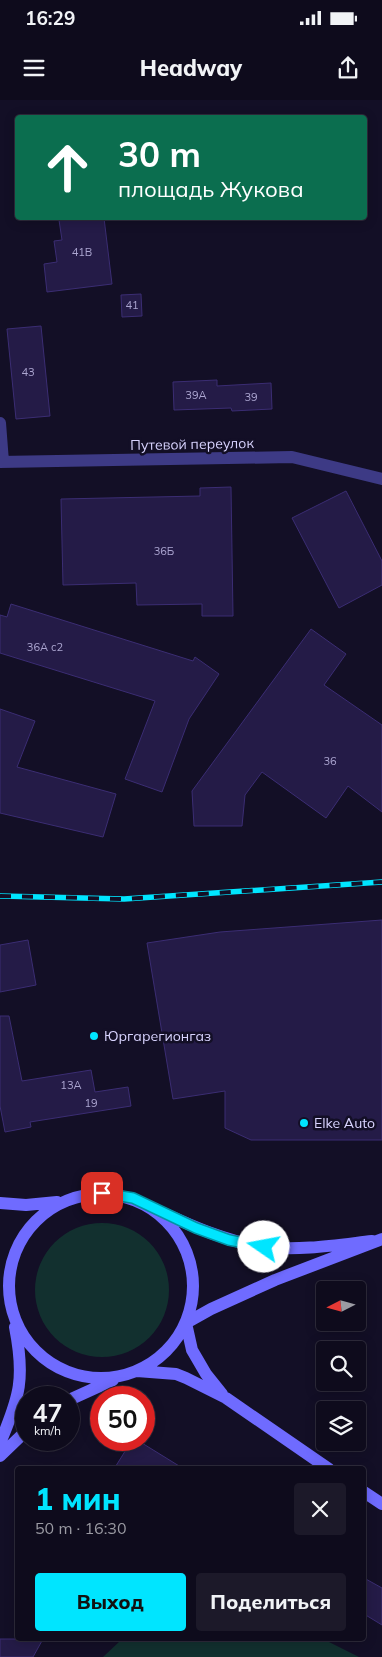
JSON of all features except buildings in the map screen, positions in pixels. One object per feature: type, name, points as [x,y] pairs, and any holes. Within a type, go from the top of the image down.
[{"type":"main road","points":[[0,1203],[26,1205],[57,1202],[77,1196],[102,1193],[133,1198],[196,1228],[229,1240],[264,1247],[301,1248],[377,1240]]},
{"type":"main road","points":[[0,1443],[16,1406],[21,1374],[21,1357],[13,1315],[3,1280],[23,1237],[35,1221],[57,1202]]},
{"type":"main road","points":[[80,1395],[158,1360],[175,1342],[186,1323],[194,1289],[190,1258],[179,1235],[165,1218],[152,1208]]},
{"type":"main road","points":[[186,1323],[243,1294],[377,1240]]},
{"type":"main road","points":[[13,1315],[20,1330],[35,1351],[52,1364],[68,1372],[92,1378],[120,1377]]},
{"type":"main road","points":[[186,1323],[192,1350],[206,1374],[226,1398]]},
{"type":"main road","points":[[137,1371],[176,1374],[226,1398],[325,1466]]},
{"type":"main road","points":[[0,1456],[15,1441]]},
{"type":"main road","points":[[366,1493],[382,1504]]},
{"type":"street","points":[[0,424],[2,462]]},
{"type":"street","name":"Путевой переулок","points":[[2,462],[292,457],[382,479]]},
{"type":"green space","points":[[102,1223],[127,1228],[149,1243],[164,1265],[169,1290],[164,1315],[149,1337],[127,1352],[102,1357],[77,1352],[55,1337],[40,1315],[35,1290],[40,1265],[55,1243],[77,1228]]},
{"type":"green space","points":[[120,1641],[327,1641],[359,1657],[103,1657]]},
{"type":"railway","points":[[0,896],[124,899],[382,882]]},
{"type":"place","name":"Юргарегионгаз","points":[[94,1036]]},
{"type":"place","name":"Elke Auto","points":[[304,1123]]},
{"type":"route","points":[[102,1193],[133,1198],[196,1228],[229,1240],[264,1247]]}]
